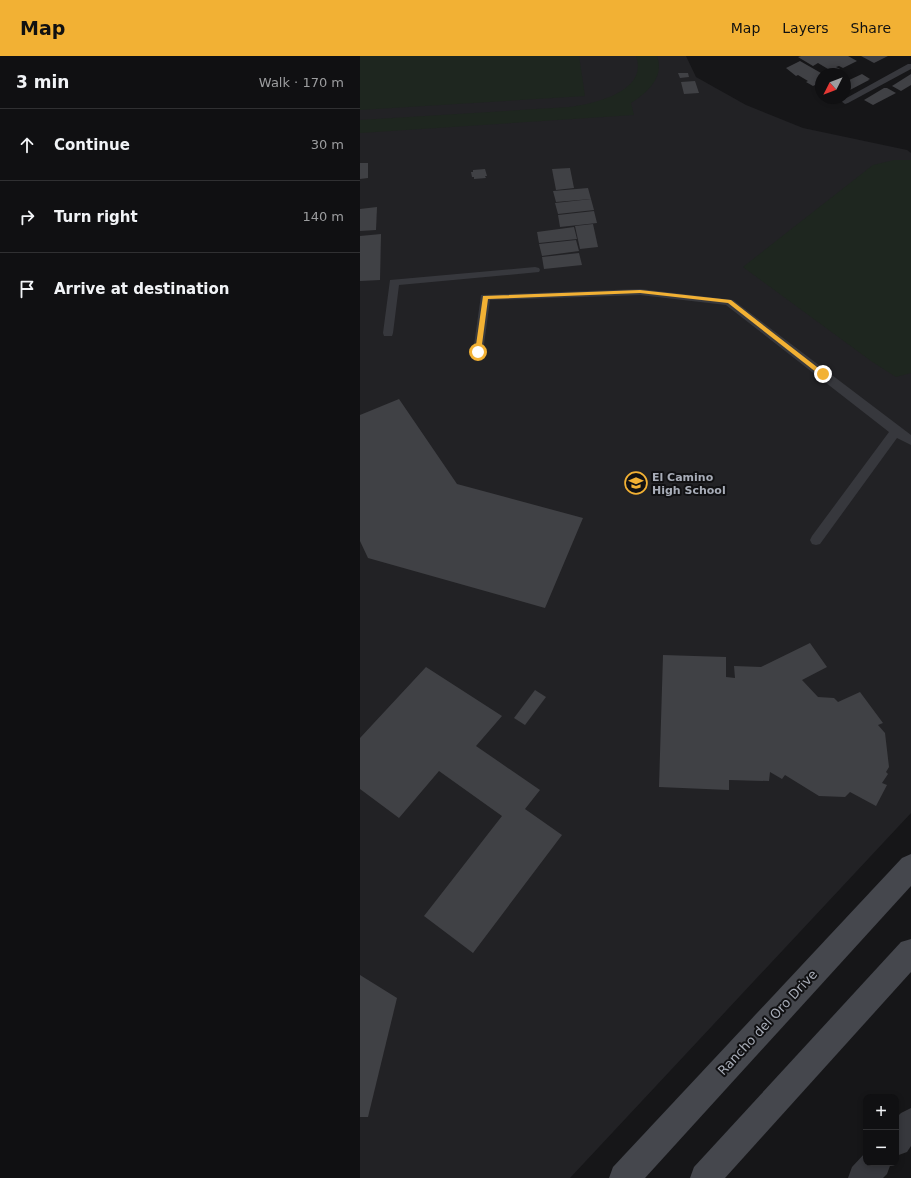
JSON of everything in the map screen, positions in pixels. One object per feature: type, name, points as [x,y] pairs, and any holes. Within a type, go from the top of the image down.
[{"type":"main road","name":"Rancho del Oro Drive","points":[[624,1178],[911,867]]},
{"type":"main road","points":[[704,1178],[911,952]]},
{"type":"street","points":[[899,1137],[911,1123]]},
{"type":"street","points":[[863,1178],[873,1166]]},
{"type":"lane","points":[[851,98],[911,66]]},
{"type":"lane","points":[[388,333],[394,282],[535,270]]},
{"type":"lane","points":[[478,352],[485,297],[640,292],[729,302],[911,441]]},
{"type":"lane","points":[[816,540],[896,430]]},
{"type":"shaded area","name":"El Camino High School","points":[[360,56],[686,56],[696,77],[746,105],[803,128],[907,150],[911,153],[911,813],[570,1178],[360,1178]]},
{"type":"shaded area","points":[[360,56],[579,56],[585,96],[360,110]]},
{"type":"shaded area","points":[[636,56],[657,56],[659,71],[653,84],[631,103],[634,115],[360,133],[360,120],[569,107],[591,103],[616,94],[627,87],[634,79],[638,68]]},
{"type":"shaded area","points":[[894,160],[911,160],[911,373],[896,377],[871,361],[743,267],[873,165]]},
{"type":"building","points":[[848,56],[857,61],[843,68],[839,66],[836,67],[838,68],[826,68],[818,63],[813,66],[798,57]]},
{"type":"building","points":[[861,56],[888,56],[874,63]]},
{"type":"building","points":[[800,61],[815,70],[815,85],[813,86],[806,82],[808,81],[798,75],[796,76],[786,68]]},
{"type":"building","points":[[678,73],[688,73],[689,77],[680,78]]},
{"type":"building","points":[[862,74],[870,79],[851,89],[851,79]]},
{"type":"building","points":[[911,74],[911,85],[901,91],[892,86]]},
{"type":"building","points":[[695,81],[699,93],[684,94],[681,82]]},
{"type":"building","points":[[884,88],[896,93],[873,105],[864,100]]},
{"type":"building","points":[[360,163],[368,163],[368,178],[360,179]]},
{"type":"building","points":[[570,168],[574,188],[556,190],[552,169]]},
{"type":"building","points":[[485,169],[487,176],[485,176],[486,178],[474,179],[474,177],[472,177],[471,172],[473,172],[473,170]]},
{"type":"building","points":[[588,188],[591,199],[556,202],[553,191]]},
{"type":"building","points":[[591,199],[594,210],[558,214],[555,203]]},
{"type":"building","points":[[377,207],[376,230],[360,231],[360,209]]},
{"type":"building","points":[[594,211],[597,223],[560,227],[558,215]]},
{"type":"building","points":[[593,224],[598,247],[580,249],[575,226]]},
{"type":"building","points":[[574,227],[577,239],[539,243],[537,232]]},
{"type":"building","points":[[381,234],[380,280],[360,281],[360,236]]},
{"type":"building","points":[[576,240],[579,251],[542,256],[539,244]]},
{"type":"building","points":[[579,253],[582,265],[544,269],[542,257]]},
{"type":"building","points":[[399,399],[457,484],[583,518],[545,608],[368,558],[360,541],[360,415]]},
{"type":"building","points":[[810,643],[827,667],[802,680],[818,697],[834,698],[838,702],[860,692],[883,723],[878,725],[885,733],[889,767],[886,772],[888,774],[882,783],[887,785],[876,806],[850,792],[845,797],[819,796],[785,775],[782,779],[770,772],[769,781],[729,780],[729,790],[659,787],[663,655],[726,657],[726,677],[735,678],[734,666],[761,667]]},
{"type":"building","points":[[426,667],[502,716],[476,746],[540,790],[525,809],[562,835],[473,953],[424,916],[502,816],[439,771],[399,818],[360,789],[360,738]]},
{"type":"building","points":[[535,690],[546,697],[525,725],[514,718]]},
{"type":"building","points":[[360,975],[397,998],[368,1117],[360,1117]]},
{"type":"place","name":"El Camino High School","points":[[636,483]]},
{"type":"route","points":[[478,352],[485,297],[640,292],[729,302],[823,374]]}]
